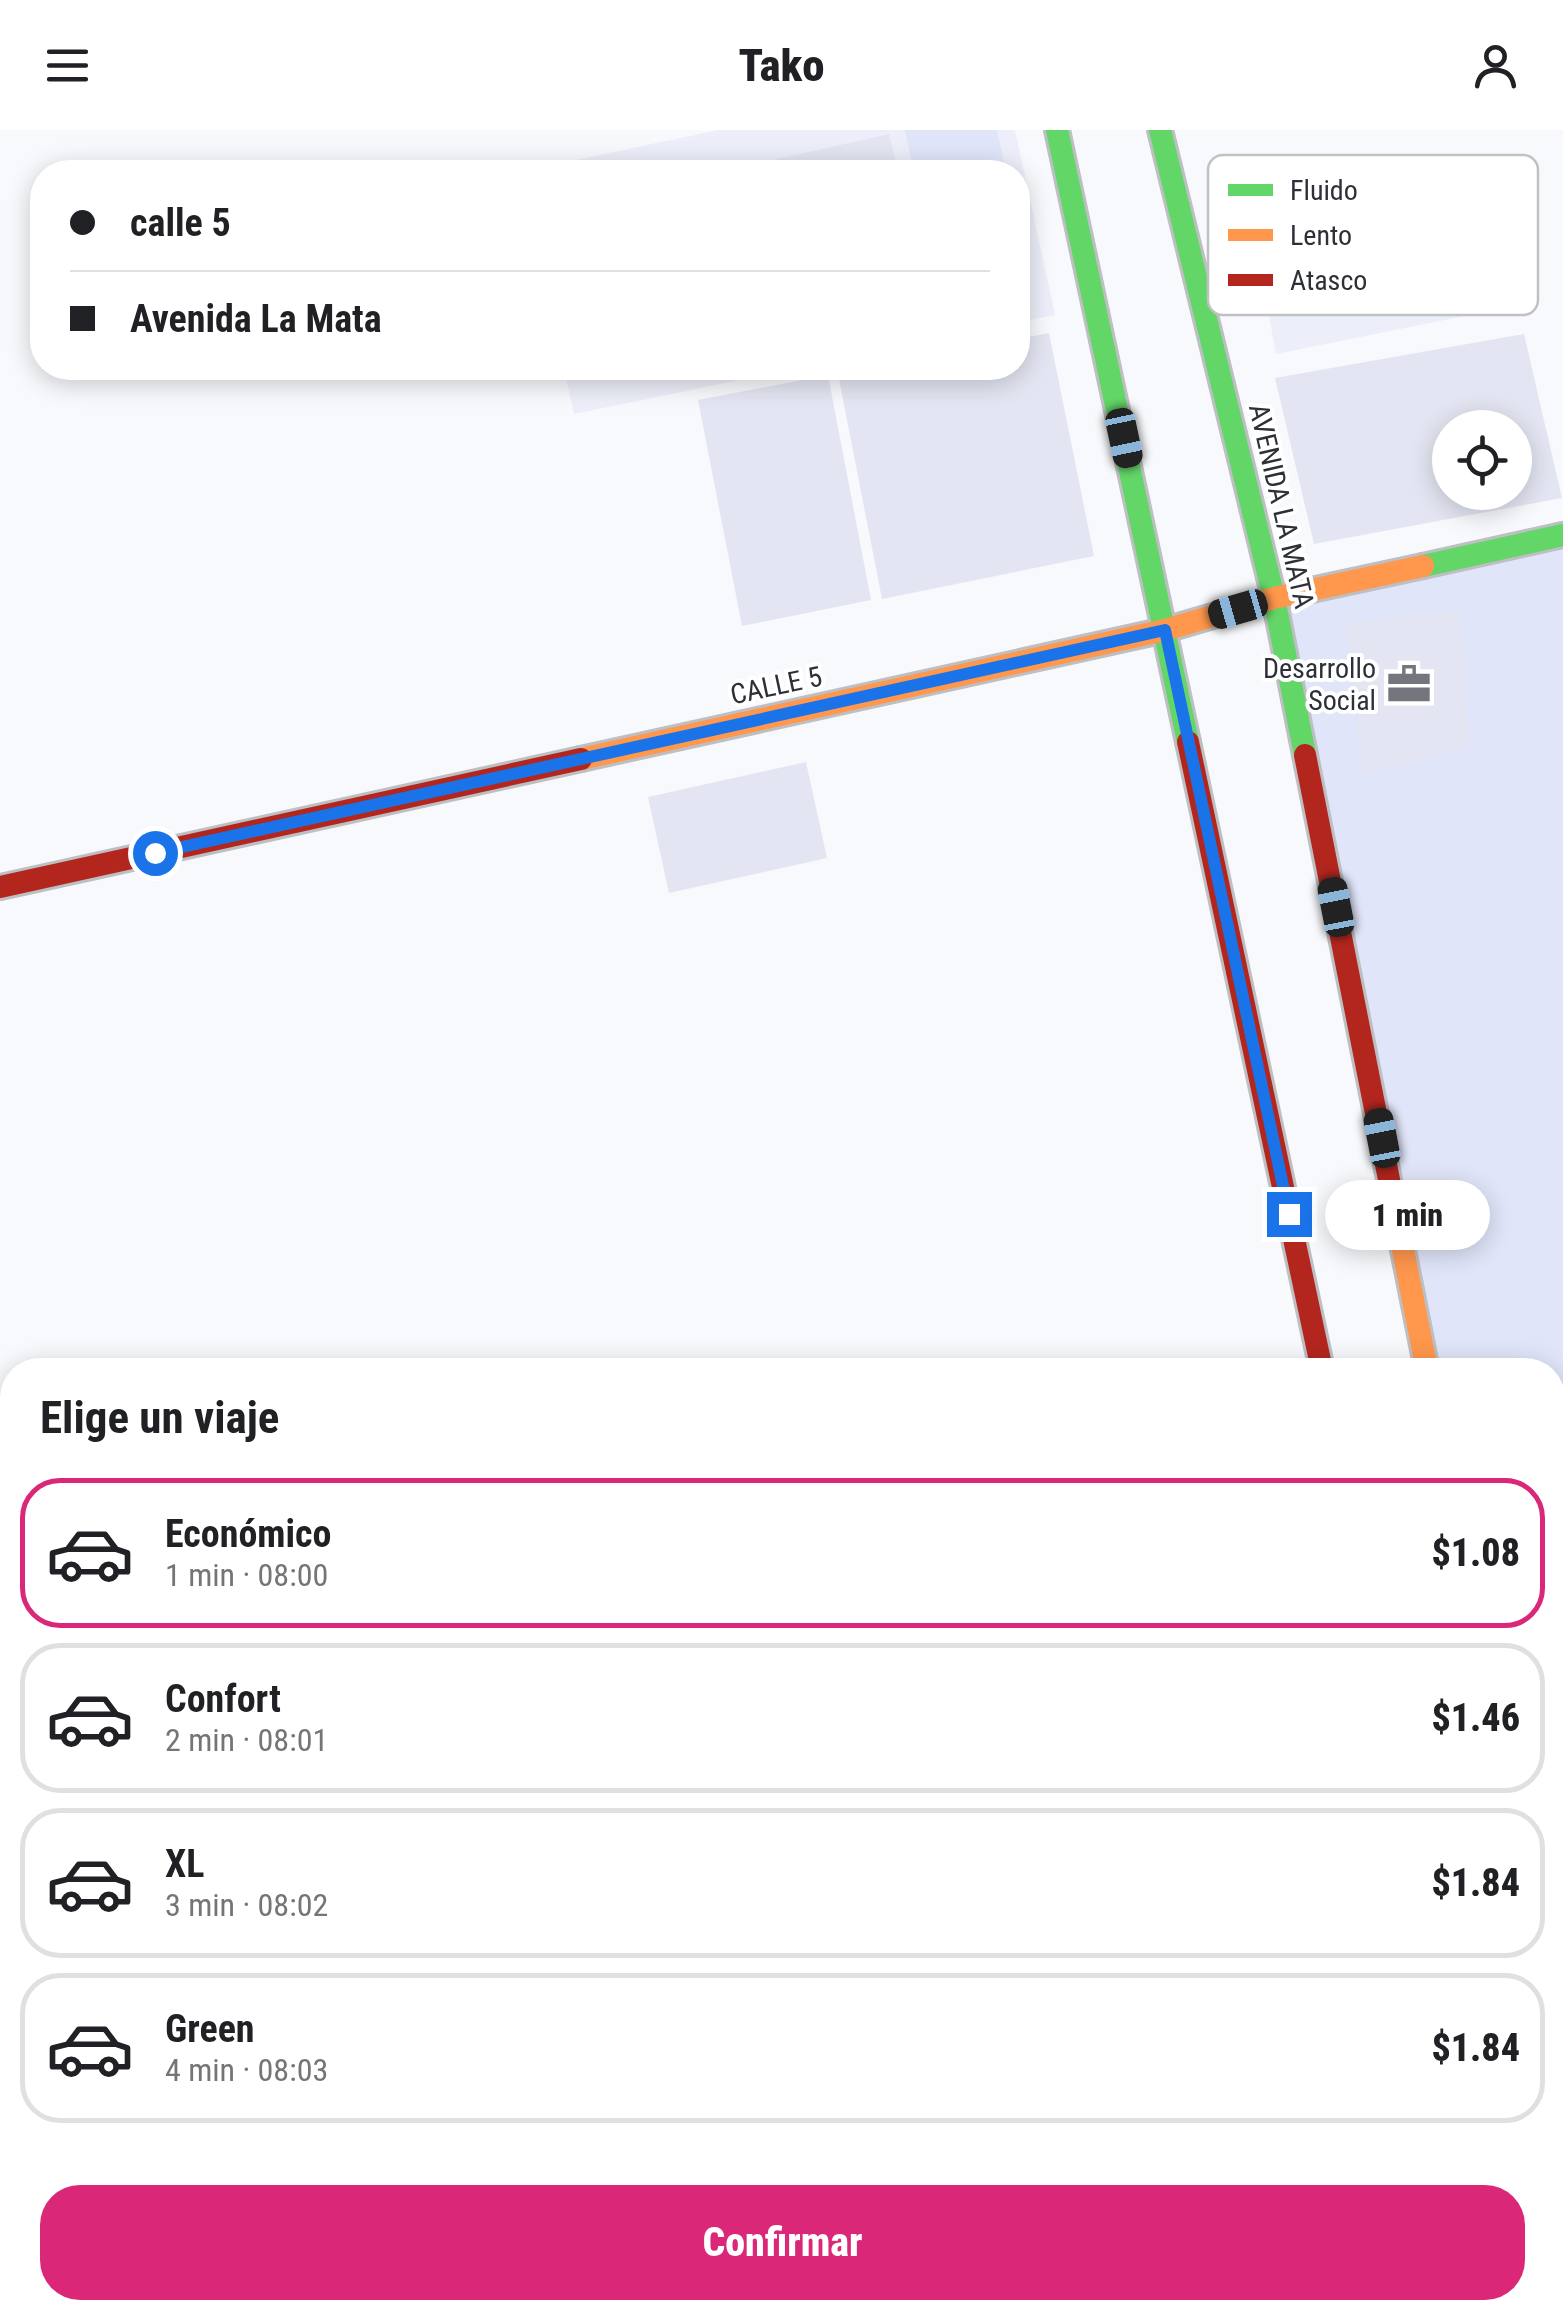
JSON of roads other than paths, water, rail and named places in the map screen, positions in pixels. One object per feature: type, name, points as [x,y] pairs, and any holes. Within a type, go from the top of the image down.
[{"type":"street","points":[[1057,130],[1319,1358]]},
{"type":"street","name":"AVENIDA LA MATA","points":[[1160,130],[1274,598],[1426,1358]]},
{"type":"street","name":"CALLE 5","points":[[0,887],[1165,630],[1274,598],[1563,534]]},
{"type":"place","name":"Desarrollo Social","points":[[1409,684]]}]
